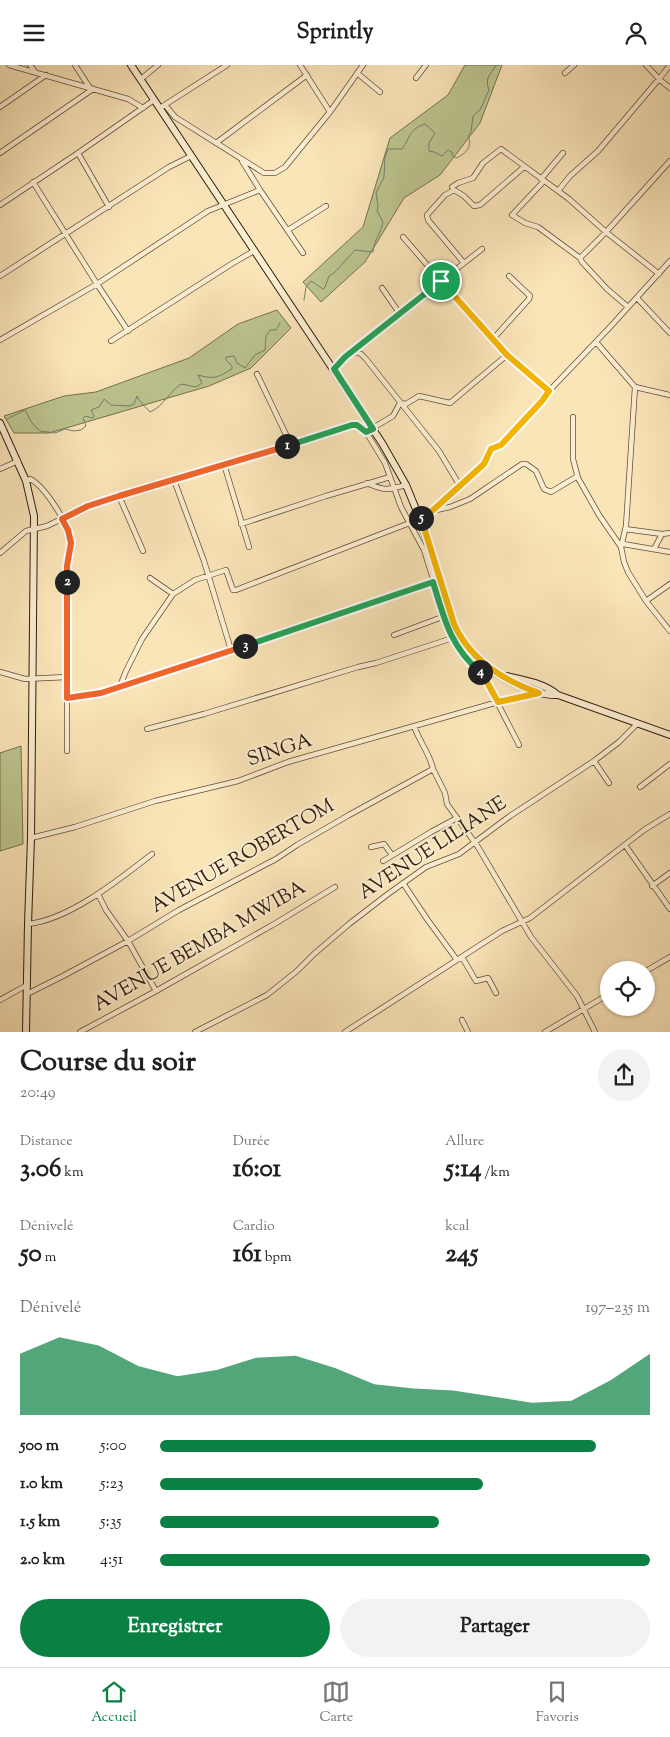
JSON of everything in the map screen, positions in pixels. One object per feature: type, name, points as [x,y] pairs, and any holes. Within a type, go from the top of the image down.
[{"type":"street","points":[[8,65],[128,99],[143,108]]},
{"type":"street","points":[[30,65],[35,72]]},
{"type":"street","points":[[75,65],[91,88]]},
{"type":"street","points":[[131,65],[154,100],[162,107],[264,173],[271,174],[285,167],[330,111],[363,65]]},
{"type":"street","points":[[141,79],[158,65]]},
{"type":"street","points":[[162,107],[227,65]]},
{"type":"street","points":[[300,65],[330,111]]},
{"type":"street","points":[[416,78],[426,65]]},
{"type":"street","points":[[565,73],[574,65]]},
{"type":"street","points":[[646,65],[670,88]]},
{"type":"street","points":[[558,191],[570,176],[598,151],[670,65]]},
{"type":"street","points":[[357,73],[380,92]]},
{"type":"street","points":[[0,107],[46,75]]},
{"type":"street","points":[[216,143],[306,75]]},
{"type":"street","points":[[0,153],[91,88]]},
{"type":"street","points":[[0,205],[154,100]]},
{"type":"street","points":[[162,107],[223,205],[334,369],[369,430],[385,463],[401,507],[424,550],[433,582],[447,615],[459,636],[469,650],[487,667],[512,682],[539,693],[558,695]]},
{"type":"street","points":[[452,187],[474,178],[483,163],[501,149],[558,191],[659,274]]},
{"type":"street","points":[[78,153],[109,207]]},
{"type":"street","points":[[563,153],[512,215],[525,223],[538,227],[580,258],[607,289],[628,307]]},
{"type":"street","points":[[0,275],[169,167],[191,156]]},
{"type":"street","points":[[242,159],[260,190],[303,253]]},
{"type":"street","points":[[580,258],[670,161]]},
{"type":"street","points":[[464,263],[428,220],[428,215],[445,195],[454,190],[464,196],[474,206],[480,205],[524,167]]},
{"type":"street","points":[[34,182],[128,331]]},
{"type":"street","points":[[0,340],[97,284],[208,211],[260,190]]},
{"type":"street","points":[[288,230],[326,206]]},
{"type":"street","points":[[403,237],[507,355],[549,391]]},
{"type":"street","points":[[334,369],[353,351],[482,249]]},
{"type":"street","points":[[111,341],[254,251]]},
{"type":"street","points":[[120,686],[142,639],[174,594],[195,580],[227,571],[233,589],[236,590],[420,519],[432,511],[484,464],[491,449],[501,445],[670,261]]},
{"type":"street","points":[[493,339],[530,297],[509,276]]},
{"type":"street","points":[[382,288],[400,313]]},
{"type":"street","points":[[637,298],[670,333]]},
{"type":"street","points":[[596,342],[635,387],[670,395]]},
{"type":"street","points":[[353,351],[361,354],[439,451],[460,486]]},
{"type":"street","points":[[400,403],[406,404],[419,396],[450,403],[507,355]]},
{"type":"street","points":[[257,375],[291,445]]},
{"type":"street","points":[[635,387],[626,529],[622,545],[624,563],[646,601],[670,631]]},
{"type":"street","points":[[369,430],[393,416],[400,403]]},
{"type":"street","points":[[573,417],[572,459],[578,478],[599,515],[622,545],[670,552]]},
{"type":"street","points":[[0,423],[26,481],[32,505],[34,529],[31,838],[26,1032]]},
{"type":"street","points":[[0,553],[23,533],[48,526],[88,506],[357,425],[369,430],[406,485],[420,519],[440,579],[452,639],[462,653],[483,675],[519,745]]},
{"type":"street","points":[[0,469],[18,461]]},
{"type":"street","points":[[224,464],[249,547]]},
{"type":"street","points":[[432,511],[450,507],[470,499],[522,464],[529,465],[536,471],[544,489],[551,492],[576,477],[578,478]]},
{"type":"street","points":[[241,524],[390,477]]},
{"type":"street","points":[[26,481],[30,479],[41,488],[62,519],[68,530],[71,543],[67,566],[67,751]]},
{"type":"street","points":[[174,480],[208,575],[231,650]]},
{"type":"street","points":[[368,483],[379,489],[406,485]]},
{"type":"street","points":[[119,496],[144,551]]},
{"type":"street","points":[[626,529],[670,533]]},
{"type":"street","points":[[654,549],[662,533]]},
{"type":"street","points":[[150,578],[174,594]]},
{"type":"street","points":[[67,698],[101,693],[440,579]]},
{"type":"street","points":[[646,601],[670,584]]},
{"type":"street","points":[[394,635],[447,615]]},
{"type":"street","points":[[147,729],[376,663],[459,636]]},
{"type":"street","points":[[483,675],[487,667]]},
{"type":"street","points":[[1,673],[32,679],[67,677]]},
{"type":"street","points":[[501,675],[536,683],[558,695],[670,735]]},
{"type":"street","name":"SINGA","points":[[31,838],[74,827],[155,801],[232,783],[288,762],[498,702],[539,693]]},
{"type":"street","name":"AVENUE LILIANE","points":[[195,1032],[204,1030],[280,986],[349,924],[403,883],[426,867],[459,854],[510,816],[594,761],[619,742],[638,723]]},
{"type":"street","points":[[414,726],[445,793],[447,804],[474,843],[543,955],[577,996],[595,1032]]},
{"type":"street","points":[[594,761],[609,783]]},
{"type":"street","points":[[640,787],[670,764]]},
{"type":"street","name":"AVENUE ROBERTOM","points":[[27,994],[128,941],[179,910],[276,859],[349,815],[433,769]]},
{"type":"street","points":[[346,1032],[502,931],[521,921],[526,921],[625,845],[670,814]]},
{"type":"street","points":[[384,861],[457,819]]},
{"type":"street","points":[[371,847],[384,844],[392,855]]},
{"type":"street","points":[[625,845],[670,909]]},
{"type":"street","points":[[28,924],[59,915],[98,894],[152,854]]},
{"type":"street","points":[[652,886],[670,873]]},
{"type":"street","points":[[403,883],[427,919],[476,981],[488,978],[496,993]]},
{"type":"street","name":"AVENUE BEMBA MWIBA","points":[[80,1032],[276,923],[335,887]]},
{"type":"street","points":[[98,894],[106,910],[128,941],[156,991]]},
{"type":"street","points":[[655,966],[670,957]]},
{"type":"street","points":[[0,1001],[27,985]]},
{"type":"street","points":[[545,1032],[600,1000]]},
{"type":"street","points":[[462,1020],[468,1032]]},
{"type":"green space","points":[[465,65],[502,65],[480,123],[440,175],[404,198],[365,262],[321,302],[303,282],[363,227],[390,138],[448,95]]},
{"type":"green space","points":[[277,310],[291,328],[251,368],[209,386],[49,433],[14,433],[4,416],[64,396],[96,392],[189,358],[238,324]]},
{"type":"green space","points":[[21,746],[23,844],[0,851],[0,753]]},
{"type":"waterway","points":[[304,300],[306,287],[311,281],[323,289],[329,276],[355,250],[373,252],[383,222],[377,211],[376,193],[384,177],[385,157],[388,149],[402,149],[413,131],[425,124],[435,133],[429,143],[429,151],[442,156],[448,150],[456,158],[466,152],[470,143],[468,136],[471,132],[473,116],[480,110],[489,90],[487,82],[489,76],[496,65]]},
{"type":"waterway","points":[[7,419],[25,410],[32,423],[40,431],[55,433],[65,429],[81,430],[86,426],[83,418],[85,416],[93,418],[91,410],[99,407],[104,399],[111,405],[129,406],[134,404],[137,396],[150,412],[159,406],[181,384],[196,387],[202,383],[198,375],[216,377],[232,369],[226,357],[234,356],[237,363],[245,368],[255,355],[265,350],[266,336],[270,330],[276,330],[280,323]]},
{"type":"route","points":[[441,281],[507,355],[549,391],[501,445],[491,449],[484,464],[432,511],[420,519],[459,636],[476,658],[487,667],[512,682],[539,693],[498,702],[483,675],[473,666],[452,639],[433,582],[101,693],[67,698],[67,566],[71,543],[68,530],[62,519],[88,506],[291,445],[354,424],[366,432],[370,431],[373,429],[334,369],[345,357],[441,281]]}]
